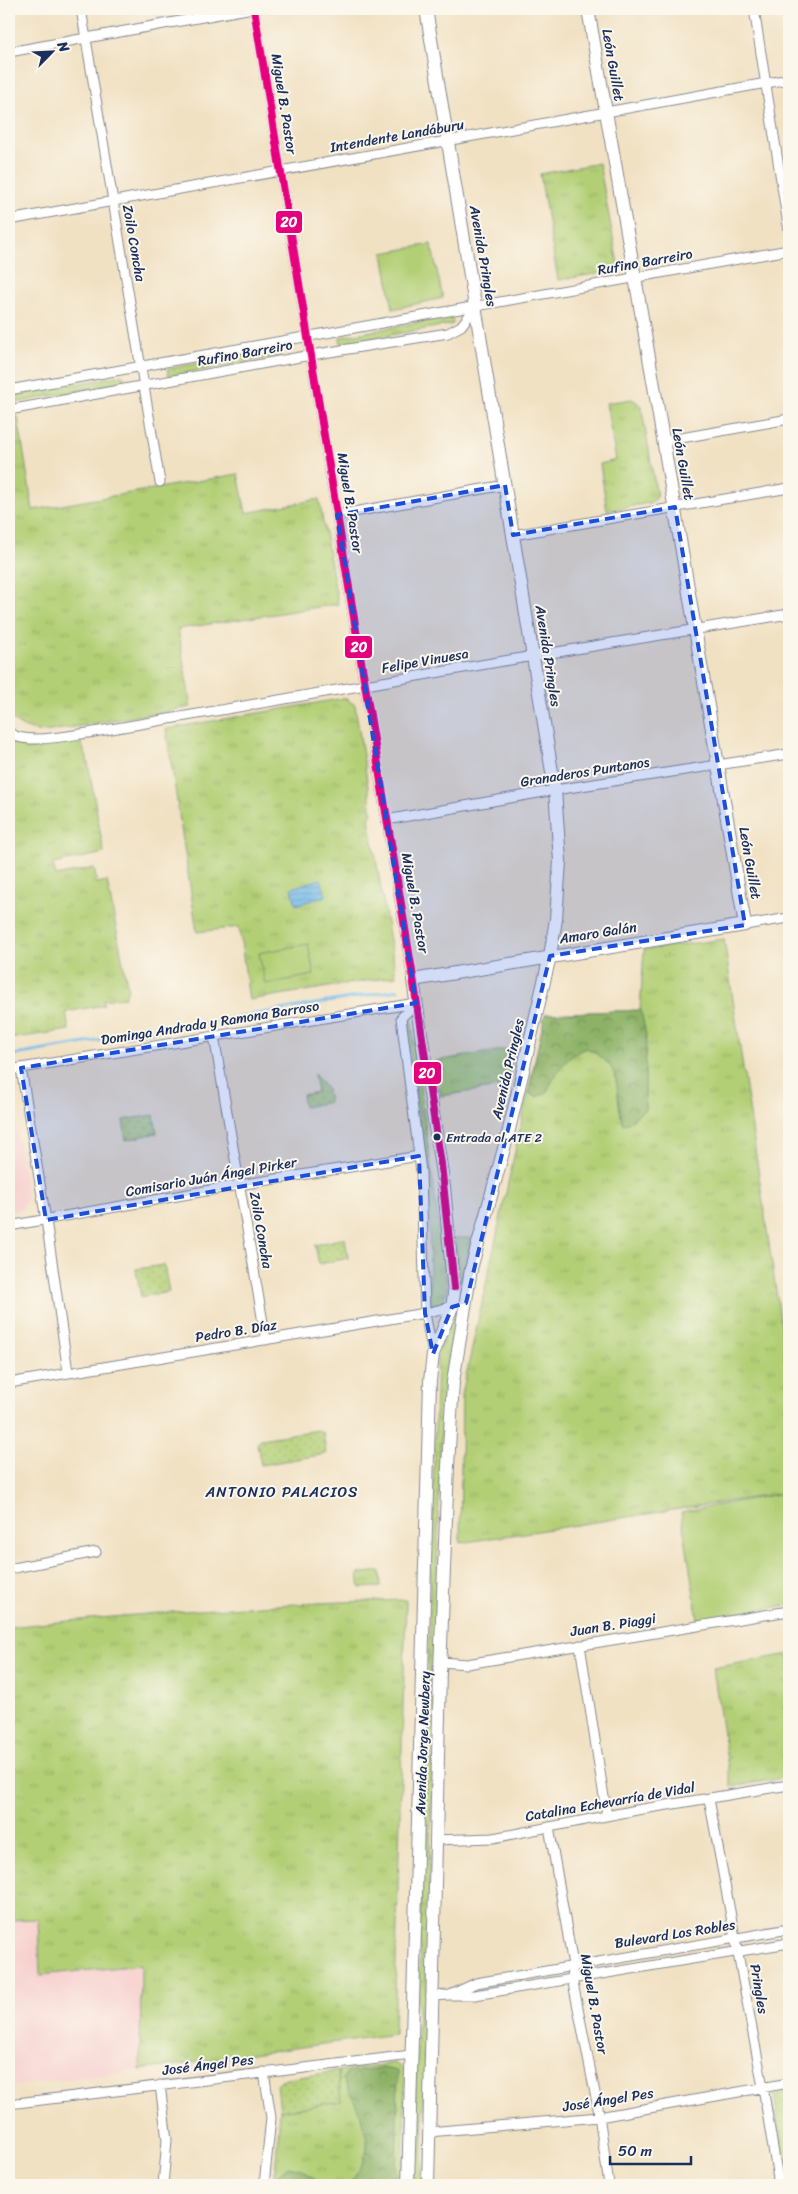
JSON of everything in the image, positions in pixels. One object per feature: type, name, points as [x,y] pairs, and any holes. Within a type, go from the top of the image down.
[{"type":"main road","name":"Avenida Pringles","points":[[426,9],[556,790],[560,861],[559,888],[550,956],[508,1134],[472,1269],[466,1303]]},
{"type":"main road","name":"León Guillet","points":[[588,9],[664,440],[745,925]]},
{"type":"main road","name":"Amaro Galán","points":[[413,980],[745,925]]},
{"type":"main road","name":"Miguel B. Pastor","points":[[413,980],[444,1187],[454,1274],[452,1307]]},
{"type":"main road","name":"Avenida Jorge Newbery","points":[[428,2185],[435,1840],[450,1420],[453,1382],[466,1303]]},
{"type":"main road","name":"Avenida Jorge Newbery","points":[[408,2185],[429,1412],[433,1354],[452,1307]]},
{"type":"street","name":"Zoilo Concha","points":[[81,9],[160,482]]},
{"type":"street","points":[[9,52],[247,9]]},
{"type":"street","name":"Miguel B. Pastor","points":[[254,9],[306,337],[413,980]]},
{"type":"street","points":[[754,9],[789,231]]},
{"type":"street","name":"Intendente Landáburu","points":[[9,220],[789,79]]},
{"type":"street","name":"Rufino Barreiro","points":[[9,390],[789,250]]},
{"type":"street","name":"Rufino Barreiro","points":[[9,410],[448,333],[461,326],[476,307]]},
{"type":"street","points":[[664,440],[789,419]]},
{"type":"street","points":[[337,516],[505,485]]},
{"type":"street","points":[[514,535],[789,488]]},
{"type":"street","name":"Felipe Vinuesa","points":[[9,732],[13,736],[30,739],[88,733],[789,614]]},
{"type":"street","name":"Granaderos Puntanos","points":[[386,820],[556,790],[789,754]]},
{"type":"street","name":"Amaro Galán","points":[[745,925],[789,918]]},
{"type":"street","points":[[416,1002],[401,1018],[419,1156],[424,1313]]},
{"type":"street","name":"Dominga Andrada y Ramona Barroso","points":[[9,1070],[416,1002]]},
{"type":"street","name":"Zoilo Concha","points":[[214,1036],[266,1340]]},
{"type":"street","points":[[21,1068],[68,1372]]},
{"type":"street","name":"Comisario Juán Ángel Pirker","points":[[9,1226],[239,1185],[419,1156]]},
{"type":"street","name":"Pedro B. Díaz","points":[[9,1383],[424,1313],[466,1303]]},
{"type":"street","name":"Avenida Jorge Newbery","points":[[424,1313],[433,1354]]},
{"type":"street","points":[[9,1569],[96,1552]]},
{"type":"street","name":"Juan B. Piaggi","points":[[441,1662],[467,1664],[789,1611]]},
{"type":"street","points":[[580,1645],[608,1816]]},
{"type":"street","name":"Catalina Echevarría de Vidal","points":[[435,1840],[493,1838],[608,1816],[789,1786]]},
{"type":"street","name":"Pringles","points":[[709,1799],[763,2087],[779,2185]]},
{"type":"street","name":"Miguel B. Pastor","points":[[550,1827],[572,1965],[572,1978],[599,2117],[609,2185]]},
{"type":"street","name":"Bulevard Los Robles","points":[[450,1995],[476,1982],[789,1929]]},
{"type":"street","name":"Bulevard Los Robles","points":[[431,1996],[475,1995],[789,1943]]},
{"type":"street","name":"José Ángel Pes","points":[[9,2104],[411,2055]]},
{"type":"street","points":[[264,2072],[271,2118],[264,2185]]},
{"type":"street","name":"José Ángel Pes","points":[[429,2132],[599,2117],[789,2083]]},
{"type":"street","points":[[160,2085],[167,2140],[163,2185]]},
{"type":"highlighted area","points":[[505,485],[513,535],[675,507],[745,925],[550,956],[466,1303],[452,1307],[433,1354],[425,1313],[419,1156],[46,1220],[21,1068],[416,1003],[337,515]]},
{"type":"shaded area","points":[[9,1085],[28,1197],[21,1210],[9,1212]]},
{"type":"shaded area","points":[[38,1918],[40,1975],[141,1965],[140,2070],[9,2087],[9,1920]]},
{"type":"green space","points":[[599,163],[618,264],[613,271],[558,280],[540,174]]},
{"type":"green space","points":[[431,244],[443,298],[393,309],[383,253]]},
{"type":"green space","points":[[452,316],[453,324],[341,344],[340,337]]},
{"type":"green space","points":[[279,348],[281,356],[169,376],[167,369]]},
{"type":"green space","points":[[123,375],[125,382],[13,403],[11,396]]},
{"type":"green space","points":[[632,399],[641,405],[657,497],[653,502],[607,511],[600,464],[616,460],[606,403]]},
{"type":"green space","points":[[18,417],[33,510],[238,474],[246,513],[319,499],[338,604],[178,629],[191,707],[44,732],[19,725],[9,713],[9,418]]},
{"type":"green space","points":[[345,698],[355,705],[372,812],[369,818],[396,976],[249,1000],[239,927],[197,932],[166,729]]},
{"type":"green space","points":[[9,739],[26,749],[78,741],[81,743],[87,758],[104,853],[53,864],[56,876],[94,868],[97,883],[107,881],[128,989],[125,997],[103,1000],[104,1005],[66,1012],[69,1030],[9,1039]]},
{"type":"green space","points":[[724,939],[789,1379],[789,1492],[460,1543],[462,1394],[545,1014],[640,1010],[644,950]]},
{"type":"green space","points":[[308,944],[314,975],[265,984],[259,953]]},
{"type":"green space","points":[[641,1010],[646,1035],[645,1109],[628,1123],[623,1124],[613,1071],[608,1063],[599,1055],[586,1048],[567,1061],[546,1093],[537,1097],[531,1094],[529,1090],[545,1014]]},
{"type":"green space","points":[[411,1020],[447,1287],[443,1303],[433,1306],[430,1304],[429,1189],[406,1027]]},
{"type":"green space","points":[[515,1048],[505,1086],[441,1096],[436,1061]]},
{"type":"green space","points":[[314,1074],[327,1090],[329,1102],[304,1107],[302,1095],[317,1092]]},
{"type":"green space","points":[[154,1115],[157,1133],[126,1140],[123,1120]]},
{"type":"green space","points":[[345,1238],[348,1258],[319,1264],[315,1245]]},
{"type":"green space","points":[[455,1238],[471,1238],[460,1290]]},
{"type":"green space","points":[[164,1265],[169,1292],[141,1297],[136,1269]]},
{"type":"green space","points":[[455,1317],[444,1388],[440,1452],[422,2185],[413,2185],[437,1356],[451,1322]]},
{"type":"green space","points":[[317,1430],[323,1433],[326,1454],[261,1465],[257,1444],[261,1439]]},
{"type":"green space","points":[[789,1492],[789,1605],[698,1620],[681,1512]]},
{"type":"green space","points":[[380,1571],[381,1587],[360,1588],[358,1574]]},
{"type":"green space","points":[[406,1600],[394,2034],[140,2070],[141,1965],[40,1975],[38,1919],[9,1920],[9,1627],[207,1609]]},
{"type":"green space","points":[[789,1654],[789,1777],[731,1787],[713,1668]]},
{"type":"green space","points":[[395,2063],[405,2071],[403,2185],[274,2185],[280,2111],[341,2101],[338,2071]]},
{"type":"green space","points":[[382,2068],[398,2071],[396,2185],[348,2185],[363,2162],[367,2146],[362,2120],[343,2079],[346,2073]]},
{"type":"green space","points":[[338,2071],[341,2101],[280,2111],[277,2084],[281,2080]]},
{"type":"green space","points":[[789,2092],[789,2185],[774,2095]]},
{"type":"green space","points":[[288,2166],[301,2169],[324,2185],[276,2185],[278,2175]]},
{"type":"water","points":[[321,879],[326,896],[296,905],[291,888]]},
{"type":"waterway","points":[[9,1056],[398,990]]},
{"type":"transit line","name":"20","points":[[254,9],[412,971],[441,1164],[454,1287]]},
{"type":"place","name":"Entrada al ATE 2","points":[[437,1137]]},
{"type":"district","name":"ANTONIO PALACIOS","points":[[282,1492]]}]
